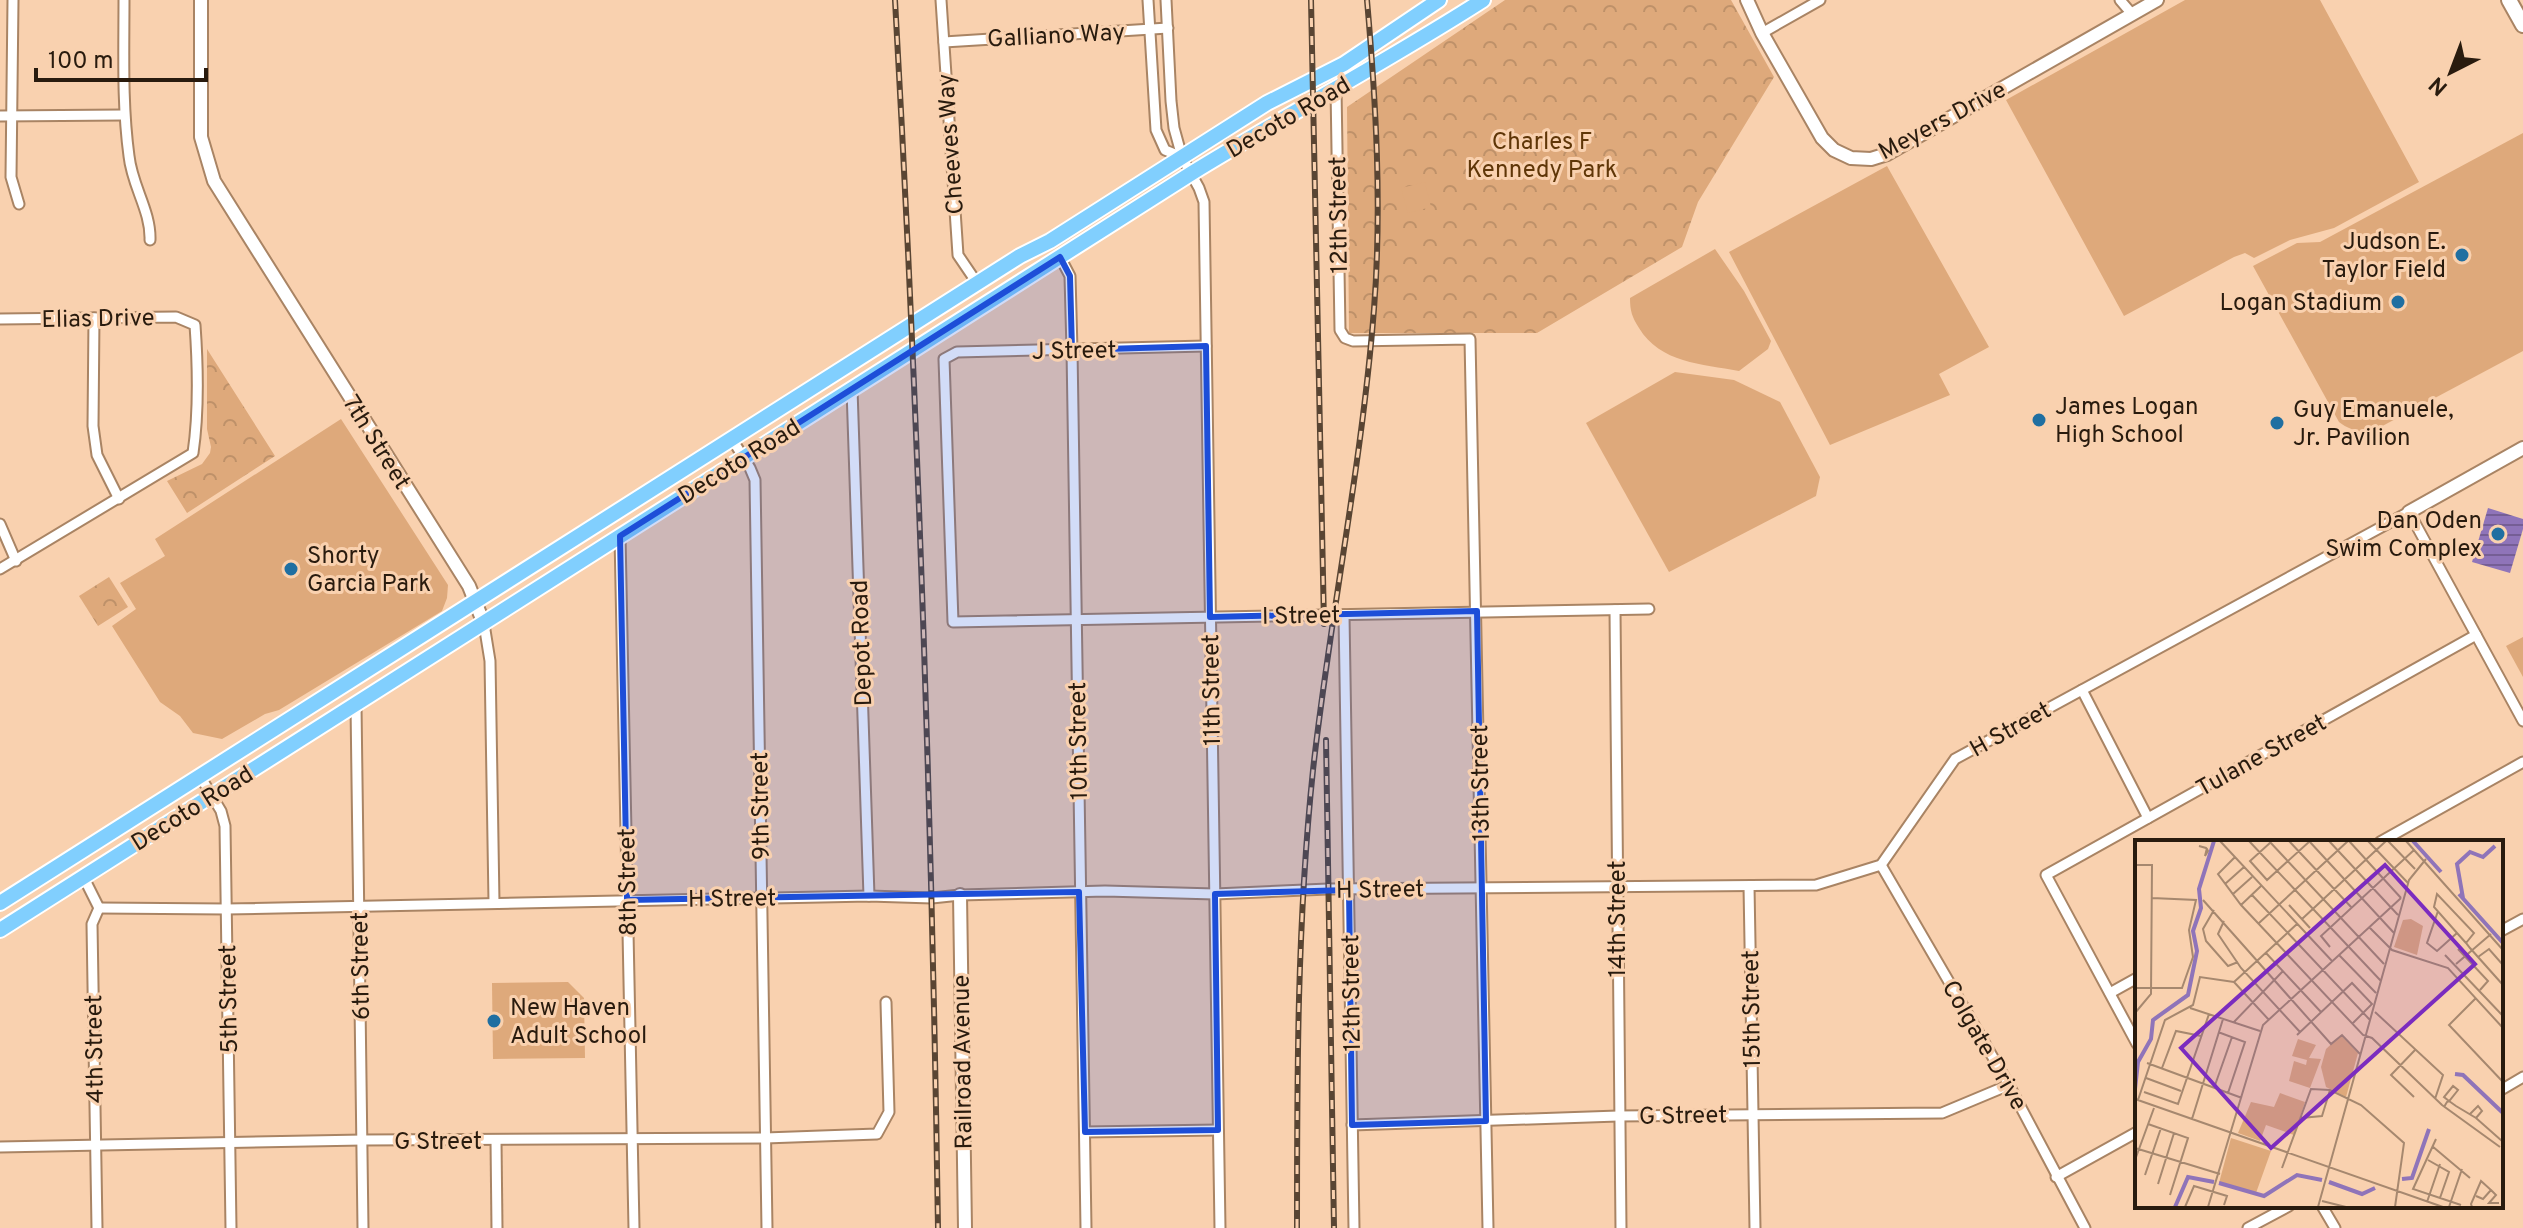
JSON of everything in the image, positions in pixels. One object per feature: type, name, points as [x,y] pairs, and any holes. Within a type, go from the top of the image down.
[{"type":"main road","name":"Decoto Road","points":[[0,903],[977,283],[1050,241],[1267,103],[1344,64],[1439,0]]},
{"type":"main road","name":"Decoto Road","points":[[0,930],[1192,173],[1483,0]]},
{"type":"main road","points":[[2509,0],[2523,25]]},
{"type":"street","points":[[13,0],[11,177],[19,204]]},
{"type":"street","points":[[124,0],[123,115],[131,174],[147,212],[150,240]]},
{"type":"street","name":"7th Street","points":[[201,0],[201,137],[214,181],[476,601],[484,624],[490,661],[494,902]]},
{"type":"street","name":"Cheeves Way","points":[[941,0],[958,255],[977,283]]},
{"type":"street","name":"11th Street","points":[[1148,0],[1156,130],[1165,150],[1182,157]]},
{"type":"street","name":"11th Street","points":[[1166,0],[1174,128],[1182,157],[1204,202],[1220,1228]]},
{"type":"street","name":"Meyers Drive","points":[[1747,0],[1762,33],[1822,138],[1842,155],[1860,159],[1887,154],[2157,0]]},
{"type":"street","points":[[1762,33],[1820,0]]},
{"type":"street","points":[[2120,0],[2132,14]]},
{"type":"street","name":"Galliano Way","points":[[944,42],[1168,28]]},
{"type":"street","name":"12th Street","points":[[1336,89],[1340,330],[1345,338],[1353,341],[1470,339]]},
{"type":"street","points":[[0,116],[123,115]]},
{"type":"street","name":"10th Street","points":[[1060,257],[1070,282],[1072,350],[1086,1228]]},
{"type":"street","name":"Elias Drive","points":[[0,319],[176,317],[195,325],[193,453],[119,499]]},
{"type":"street","points":[[0,569],[119,499],[97,455],[93,426],[94,318]]},
{"type":"street","name":"13th Street","points":[[1470,339],[1488,1228]]},
{"type":"street","name":"J Street","points":[[953,622],[944,359],[957,352],[1206,346]]},
{"type":"street","name":"Depot Road","points":[[852,389],[869,896]]},
{"type":"street","name":"9th Street","points":[[732,439],[755,480],[767,1228]]},
{"type":"street","name":"H Street","points":[[99,908],[226,909],[869,896],[932,898],[1079,892],[1215,894],[1816,885],[1881,865],[1955,759],[2523,448]]},
{"type":"street","points":[[2409,512],[2523,721]]},
{"type":"street","points":[[0,524],[16,561]]},
{"type":"street","name":"8th Street","points":[[620,536],[634,1228]]},
{"type":"street","name":"I Street","points":[[953,622],[1649,609]]},
{"type":"street","name":"14th Street","points":[[1615,610],[1621,1228]]},
{"type":"street","name":"12th Street","points":[[1344,615],[1354,1228]]},
{"type":"street","name":"Tulane Street","points":[[2110,993],[2046,875],[2476,635]]},
{"type":"street","points":[[2082,690],[2148,818]]},
{"type":"street","name":"6th Street","points":[[356,705],[363,1228]]},
{"type":"street","points":[[2384,840],[2523,762]]},
{"type":"street","name":"5th Street","points":[[200,776],[221,811],[225,826],[231,1228]]},
{"type":"street","name":"Colgate Drive","points":[[1881,865],[2009,1085],[2085,1228]]},
{"type":"street","points":[[83,876],[99,908]]},
{"type":"street","name":"15th Street","points":[[1749,886],[1755,1228]]},
{"type":"street","name":"Railroad Avenue","points":[[960,895],[965,1228]]},
{"type":"street","name":"4th Street","points":[[97,1228],[92,924],[99,908]]},
{"type":"street","points":[[2503,930],[2523,919]]},
{"type":"street","points":[[2135,979],[2110,993],[2135,1040]]},
{"type":"street","name":"G Street","points":[[0,1147],[877,1134],[889,1112],[886,1002]]},
{"type":"street","points":[[2503,1089],[2523,1077]]},
{"type":"street","name":"G Street","points":[[1352,1125],[1618,1116],[1942,1113],[2009,1085]]},
{"type":"street","points":[[1085,1132],[1218,1130]]},
{"type":"street","points":[[2056,1177],[2135,1133]]},
{"type":"street","points":[[496,1141],[497,1228]]},
{"type":"street","points":[[2248,1228],[2285,1208]]},
{"type":"street","points":[[2323,1208],[2335,1228]]},
{"type":"highlighted area","points":[[1060,257],[1070,276],[1072,350],[1206,346],[1210,617],[1477,611],[1486,1121],[1352,1125],[1349,890],[1215,894],[1218,1130],[1085,1132],[1079,892],[627,900],[620,536]]},
{"type":"green space","name":"Charles F Kennedy Park","points":[[1505,0],[1731,0],[1774,77],[1698,202],[1682,247],[1537,333],[1349,333],[1347,107]]},
{"type":"green space","points":[[2185,0],[2320,0],[2419,182],[2334,228],[2290,240],[2254,258],[2245,253],[2234,257],[2124,316],[2006,100]]},
{"type":"green space","name":"Logan Stadium","points":[[2523,133],[2523,351],[2373,431],[2359,431],[2343,425],[2253,266],[2297,243],[2320,242]]},
{"type":"green space","points":[[1887,166],[1989,347],[1939,374],[1950,395],[1830,445],[1729,252]]},
{"type":"green space","points":[[1425,182],[1431,207],[1408,213],[1401,188]]},
{"type":"green space","points":[[1715,249],[1744,291],[1771,341],[1768,349],[1739,371],[1697,364],[1670,355],[1648,340],[1631,310],[1630,298]]},
{"type":"green space","points":[[207,349],[275,456],[187,513],[167,481],[202,464],[210,453]]},
{"type":"green space","points":[[1675,372],[1734,380],[1780,402],[1820,477],[1816,496],[1669,572],[1586,423]]},
{"type":"green space","name":"Shorty Garcia Park","points":[[341,419],[448,585],[442,611],[279,710],[265,714],[222,739],[193,733],[180,716],[160,702],[112,626],[136,609],[120,583],[165,556],[155,539]]},
{"type":"green space","points":[[109,577],[128,607],[98,626],[79,596]]},
{"type":"green space","points":[[2523,637],[2523,677],[2506,646]]},
{"type":"green space","points":[[568,982],[584,998],[585,1058],[493,1059],[492,983]]},
{"type":"shaded area","points":[[2488,508],[2523,519],[2510,573],[2472,562]]},
{"type":"railway","points":[[895,0],[923,614],[938,1228]]},
{"type":"railway","points":[[1311,0],[1324,624]]},
{"type":"railway","points":[[1297,1228],[1299,999],[1308,827],[1320,712],[1362,425],[1374,309],[1378,232],[1377,154],[1367,0]]},
{"type":"railway","points":[[1326,740],[1334,1228]]},
{"type":"place","name":"Judson E. Taylor Field","points":[[2462,255]]},
{"type":"place","name":"Logan Stadium","points":[[2398,302]]},
{"type":"place","name":"James Logan High School","points":[[2039,420]]},
{"type":"place","name":"Guy Emanuele, Jr. Pavilion","points":[[2277,423]]},
{"type":"place","name":"Dan Oden Swim Complex","points":[[2498,534]]},
{"type":"place","name":"Shorty Garcia Park","points":[[291,569]]},
{"type":"place","name":"New Haven Adult School","points":[[494,1021]]}]
